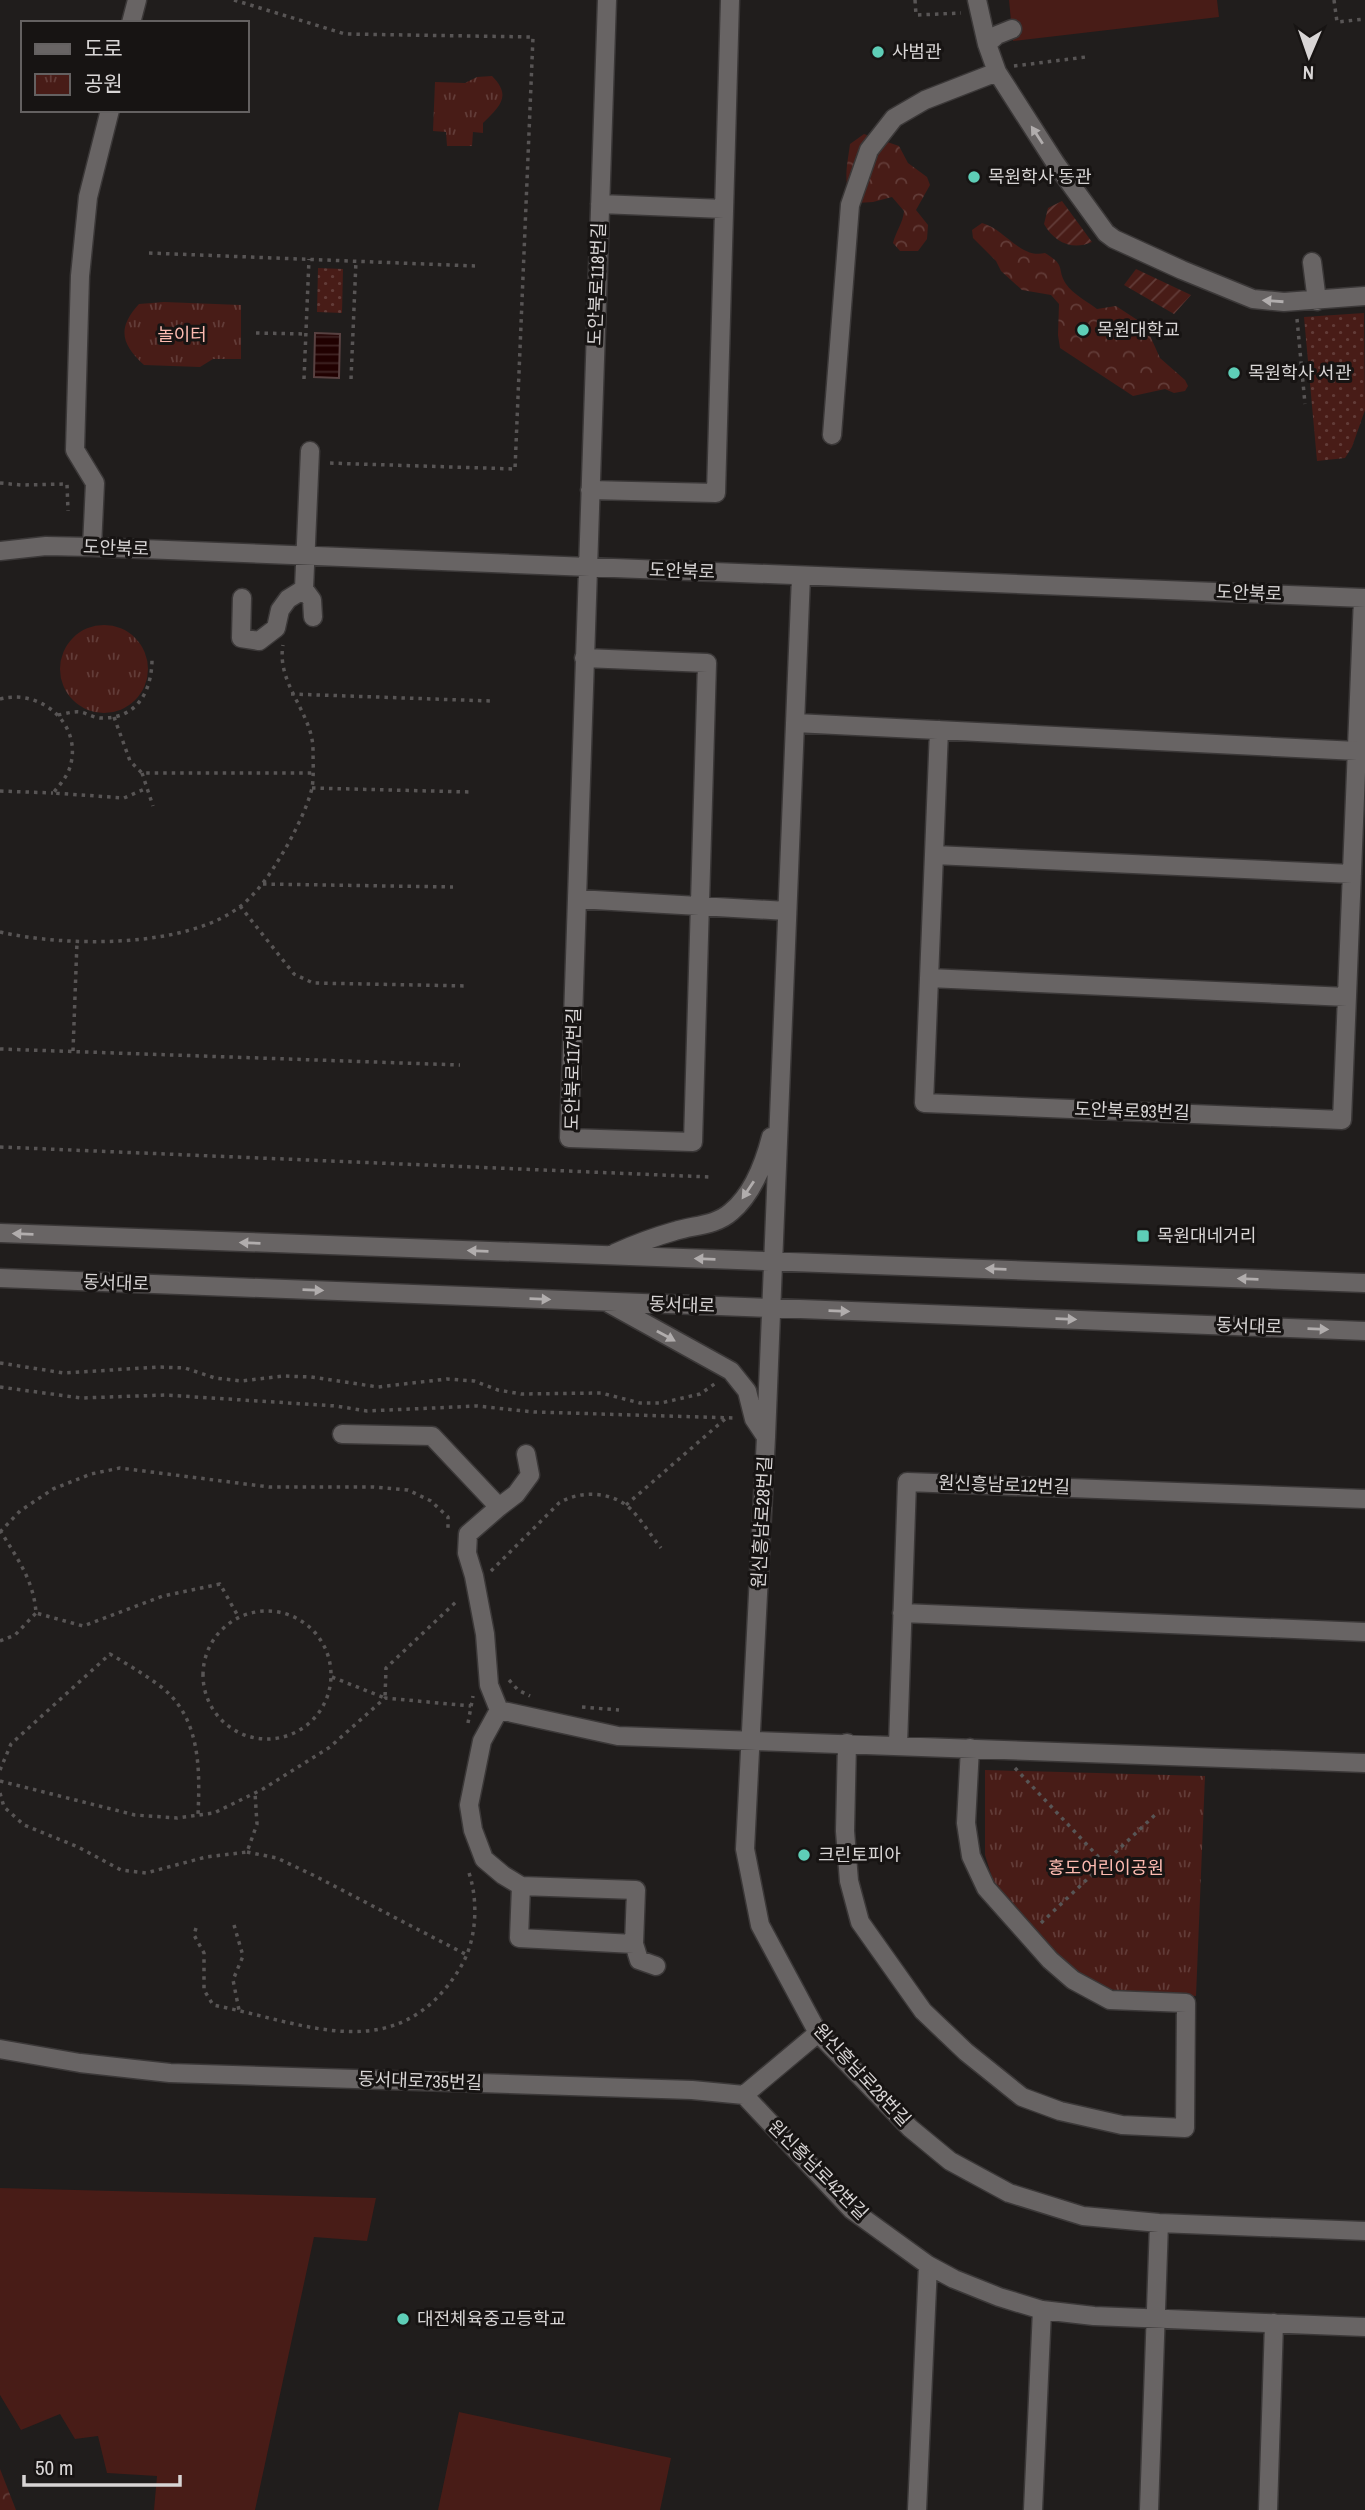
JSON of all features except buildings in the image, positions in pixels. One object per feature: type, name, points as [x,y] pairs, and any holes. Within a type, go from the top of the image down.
[{"type":"street","points":[[132,21],[137,0]]},
{"type":"street","name":"도안북로118번길","points":[[587,568],[607,0]]},
{"type":"street","points":[[590,489],[716,493],[730,0]]},
{"type":"street","points":[[977,0],[987,44],[1005,69],[1056,164],[1114,239],[1254,299],[1284,302],[1365,296]]},
{"type":"street","points":[[987,44],[1012,29]]},
{"type":"street","points":[[832,435],[849,205],[869,150],[894,118],[925,100],[1005,69]]},
{"type":"street","points":[[92,547],[94,483],[75,450],[80,276],[88,197],[109,112]]},
{"type":"street","points":[[600,204],[724,209]]},
{"type":"street","points":[[1312,262],[1317,301]]},
{"type":"street","points":[[310,451],[304,589],[312,600],[313,617]]},
{"type":"street","name":"도안북로","points":[[0,551],[46,546],[92,547],[1364,598]]},
{"type":"street","name":"도안북로117번길","points":[[584,658],[707,663],[693,1142],[569,1138],[577,899],[584,658],[587,568]]},
{"type":"street","points":[[609,1256],[646,1239],[711,1224],[731,1213],[749,1191],[763,1166],[780,1104],[801,576]]},
{"type":"street","points":[[242,598],[241,638],[259,641],[276,628],[281,610],[288,599],[304,589]]},
{"type":"street","name":"도안북로93번길","points":[[939,730],[924,1103],[1342,1120],[1364,598]]},
{"type":"street","points":[[795,723],[1357,751]]},
{"type":"street","points":[[934,856],[1352,874]]},
{"type":"street","points":[[577,899],[788,911]]},
{"type":"street","points":[[929,978],[1347,997]]},
{"type":"street","name":"원신흥남로28번길","points":[[780,1104],[745,1849],[760,1925],[818,2033],[910,2127],[950,2161],[1009,2193],[1083,2216],[1159,2223],[1365,2231]]},
{"type":"street","points":[[0,1233],[1365,1283]]},
{"type":"street","name":"동서대로","points":[[0,1278],[1365,1331]]},
{"type":"street","points":[[607,1302],[732,1371],[747,1391],[754,1419],[766,1437]]},
{"type":"street","points":[[342,1434],[432,1436],[499,1507]]},
{"type":"street","points":[[499,1710],[489,1685],[485,1634],[467,1553],[468,1534],[516,1494],[530,1475],[526,1454]]},
{"type":"street","name":"원신흥남로12번길","points":[[898,1745],[907,1482],[1365,1499]]},
{"type":"street","points":[[902,1613],[1365,1632]]},
{"type":"street","points":[[499,1710],[618,1736],[1365,1763]]},
{"type":"street","points":[[499,1710],[482,1741],[469,1805],[473,1830],[484,1859],[521,1886],[636,1890],[634,1944],[639,1960],[656,1966]]},
{"type":"street","points":[[847,1743],[845,1831],[849,1881],[860,1922],[923,2011],[966,2052],[1022,2097],[1060,2111],[1122,2125],[1185,2128],[1186,2003],[1110,2000],[1073,1980],[1050,1960],[986,1888],[971,1856],[966,1823],[970,1748]]},
{"type":"street","points":[[521,1886],[519,1938],[634,1944]]},
{"type":"street","points":[[744,2095],[818,2033]]},
{"type":"street","name":"동서대로735번길","points":[[0,2049],[80,2063],[170,2073],[692,2090],[744,2095]]},
{"type":"street","name":"원신흥남로42번길","points":[[744,2095],[852,2210],[928,2265],[999,2297],[1042,2310],[1094,2316],[1365,2326]]},
{"type":"street","points":[[1149,2510],[1159,2223]]},
{"type":"street","points":[[917,2510],[928,2265]]},
{"type":"street","points":[[1033,2510],[1042,2310]]},
{"type":"street","points":[[1268,2510],[1274,2323]]},
{"type":"path","points":[[234,0],[345,34],[533,37],[515,469],[326,463]]},
{"type":"path","points":[[915,0],[916,15],[962,13]]},
{"type":"path","points":[[1334,0],[1336,22],[1365,19]]},
{"type":"path","points":[[1005,69],[1086,57]]},
{"type":"path","points":[[149,253],[475,266]]},
{"type":"path","points":[[304,379],[309,259]]},
{"type":"path","points":[[351,379],[356,261]]},
{"type":"path","points":[[1296,313],[1305,404]]},
{"type":"path","points":[[256,333],[306,334]]},
{"type":"path","points":[[0,483],[67,484],[68,511]]},
{"type":"path","points":[[0,932],[16,936],[77,941],[145,940],[195,930],[240,906],[263,884],[291,839],[312,788],[313,747],[308,724],[291,694],[281,656],[283,642]]},
{"type":"path","points":[[58,715],[78,711],[99,718],[114,717],[130,711],[147,693],[152,674],[152,659]]},
{"type":"path","points":[[291,694],[490,701]]},
{"type":"path","points":[[0,699],[14,696],[38,700],[58,715],[70,736],[71,760],[64,780],[53,793]]},
{"type":"path","points":[[114,717],[130,761],[142,773],[152,806]]},
{"type":"path","points":[[142,773],[312,774]]},
{"type":"path","points":[[0,791],[124,797],[147,788]]},
{"type":"path","points":[[312,788],[470,792]]},
{"type":"path","points":[[263,884],[453,887]]},
{"type":"path","points":[[240,906],[294,974],[313,983],[468,986]]},
{"type":"path","points":[[73,1051],[77,941]]},
{"type":"path","points":[[0,1049],[460,1065]]},
{"type":"path","points":[[0,1147],[709,1177]]},
{"type":"path","points":[[0,1363],[64,1373],[184,1368],[241,1381],[284,1376],[311,1377],[378,1387],[447,1379],[474,1381],[498,1390],[521,1394],[601,1393],[640,1403],[661,1404],[700,1394],[732,1371]]},
{"type":"path","points":[[0,1387],[81,1398],[165,1395],[336,1406],[368,1411],[477,1406],[534,1412],[754,1419]]},
{"type":"path","points":[[626,1505],[726,1418]]},
{"type":"path","points":[[0,1641],[15,1635],[36,1613],[35,1598],[27,1572],[0,1530],[20,1511],[53,1489],[91,1474],[120,1468],[269,1487],[374,1487],[408,1490],[431,1501],[448,1517],[447,1537]]},
{"type":"path","points":[[489,1573],[559,1503],[570,1496],[588,1493],[608,1497],[626,1505],[661,1548]]},
{"type":"path","points":[[36,1613],[83,1626],[163,1596],[220,1584],[239,1618]]},
{"type":"path","points":[[0,1781],[135,1815],[177,1818],[214,1813],[255,1793],[330,1747],[385,1698],[386,1668],[460,1598],[463,1610]]},
{"type":"path","points":[[260,1611],[282,1613],[302,1621],[318,1636],[328,1655],[332,1677],[327,1698],[316,1717],[299,1731],[280,1738],[260,1738],[240,1733],[223,1721],[210,1705],[204,1685],[204,1665],[210,1646],[222,1630],[239,1618],[260,1611]]},
{"type":"path","points":[[0,1770],[11,1744],[110,1654],[163,1688],[184,1714],[197,1745],[200,1776],[198,1815]]},
{"type":"path","points":[[505,1671],[518,1690],[538,1700]]},
{"type":"path","points":[[332,1677],[385,1698],[471,1706]]},
{"type":"path","points":[[467,1732],[474,1692]]},
{"type":"path","points":[[570,1706],[619,1710]]},
{"type":"path","points":[[1014,1767],[1105,1864]]},
{"type":"path","points":[[0,1793],[4,1807],[24,1825],[78,1847],[121,1870],[146,1872],[206,1857],[247,1852],[277,1858],[467,1955]]},
{"type":"path","points":[[247,1852],[257,1824],[255,1793]]},
{"type":"path","points":[[1041,1923],[1157,1813]]},
{"type":"path","points":[[197,1928],[194,1935],[204,1953],[204,1990],[213,2005],[323,2031],[361,2033],[397,2025],[429,2007],[447,1990],[467,1955],[475,1905],[469,1873],[464,1862]]},
{"type":"path","points":[[234,1925],[243,1956],[233,1980],[239,2010]]},
{"type":"green space","points":[[1009,0],[1217,0],[1219,17],[1013,41]]},
{"type":"green space","points":[[492,76],[502,95],[499,106],[483,123],[483,133],[473,132],[472,146],[447,146],[446,132],[433,131],[435,82],[465,83],[477,77]]},
{"type":"green space","points":[[864,134],[899,146],[908,163],[927,177],[930,185],[916,210],[928,225],[927,239],[918,251],[900,251],[893,243],[904,211],[892,197],[857,203],[848,191],[846,175],[850,144]]},
{"type":"green space","points":[[1062,201],[1092,242],[1071,245],[1058,240],[1048,230],[1044,224],[1048,208]]},
{"type":"green space","points":[[982,223],[1028,252],[1045,253],[1052,257],[1059,264],[1069,288],[1097,309],[1116,306],[1142,323],[1160,358],[1185,380],[1188,386],[1185,391],[1174,393],[1165,389],[1133,396],[1060,348],[1059,304],[1051,295],[1022,290],[1001,271],[996,261],[973,238],[972,230]]},
{"type":"green space","points":[[318,268],[343,269],[342,313],[317,312]]},
{"type":"green space","points":[[1136,269],[1191,295],[1174,314],[1124,285]]},
{"type":"green space","name":"놀이터","points":[[164,302],[241,305],[241,359],[213,359],[200,367],[144,365],[127,343],[127,321],[139,304]]},
{"type":"green space","points":[[1364,313],[1365,410],[1352,447],[1345,458],[1317,461],[1304,317]]},
{"type":"green space","points":[[104,625],[129,632],[141,644],[148,669],[141,694],[129,706],[104,713],[79,706],[67,694],[60,669],[67,644],[79,632]]},
{"type":"green space","name":"홍도어린이공원","points":[[985,1770],[1205,1776],[1196,1996],[1127,1994],[1095,1984],[1064,1963],[994,1884],[985,1855]]},
{"type":"green space","points":[[0,2188],[376,2198],[367,2241],[314,2237],[255,2510],[154,2510],[157,2476],[107,2473],[98,2436],[75,2439],[60,2414],[21,2430],[0,2395]]},
{"type":"green space","points":[[459,2412],[671,2458],[660,2510],[438,2510]]},
{"type":"green space","points":[[0,2469],[16,2510],[0,2510]]},
{"type":"shaded area","points":[[315,333],[340,334],[339,378],[314,377]]},
{"type":"place","name":"사범관","points":[[878,52]]},
{"type":"place","name":"목원학사 동관","points":[[974,177]]},
{"type":"place","name":"목원대학교","points":[[1083,330]]},
{"type":"place","name":"목원학사 서관","points":[[1234,373]]},
{"type":"place","name":"목원대네거리","points":[[1143,1236]]},
{"type":"place","name":"크린토피아","points":[[804,1855]]},
{"type":"place","name":"대전체육중고등학교","points":[[403,2319]]}]
